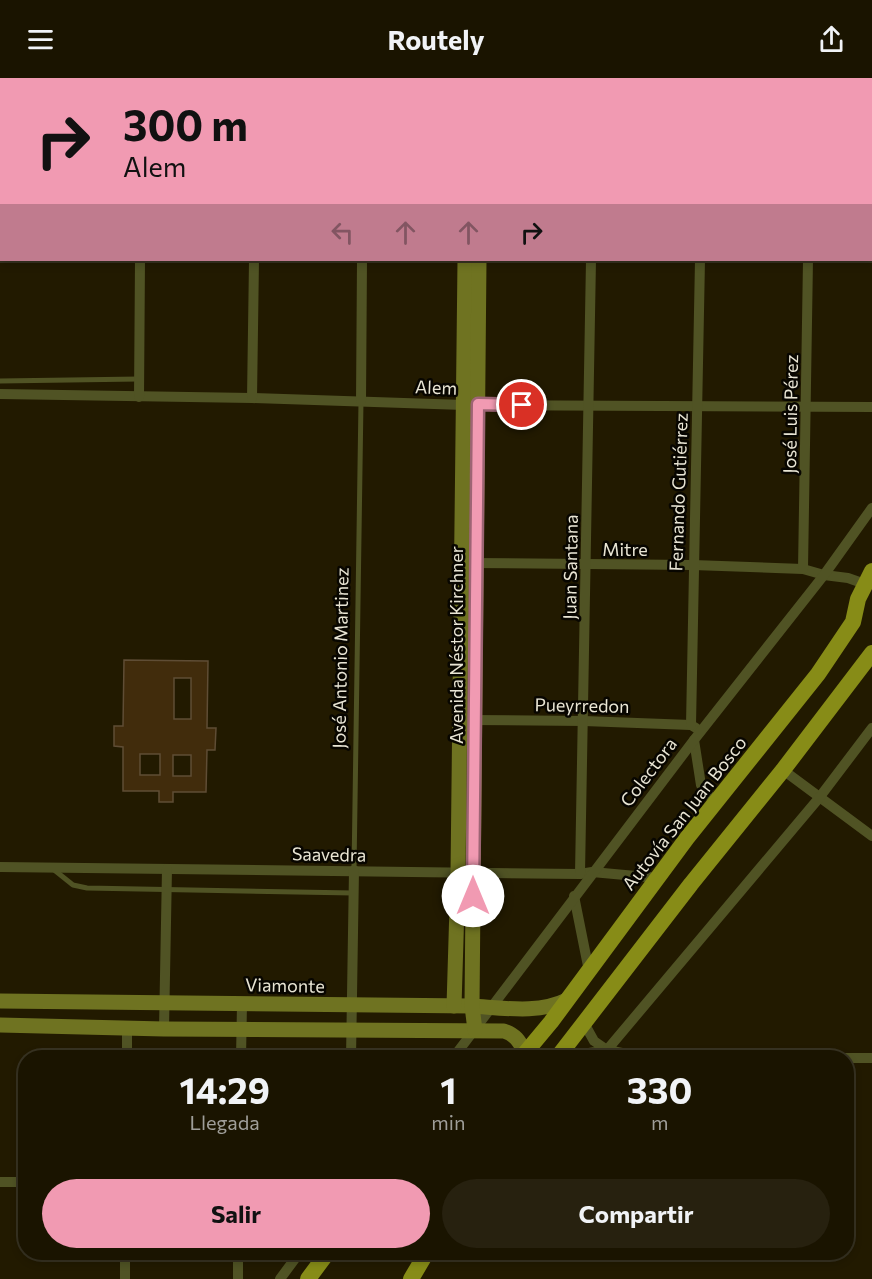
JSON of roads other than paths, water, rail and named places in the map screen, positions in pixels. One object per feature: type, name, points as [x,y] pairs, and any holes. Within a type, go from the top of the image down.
[{"type":"main road","name":"Autovía San Juan Bosco","points":[[527,1050],[715,803],[818,674],[844,638],[853,622],[858,599],[870,583]]},
{"type":"main road","points":[[564,1050],[872,653]]},
{"type":"main road","points":[[308,1279],[322,1260]]},
{"type":"main road","points":[[411,1279],[422,1260]]},
{"type":"street","points":[[139,397],[140,261]]},
{"type":"street","points":[[252,398],[254,261]]},
{"type":"street","name":"José Antonio Martinez","points":[[360,401],[362,261]]},
{"type":"street","name":"Avenida Néstor Kirchner","points":[[465,261],[471,404]]},
{"type":"street","name":"Avenida Néstor Kirchner","points":[[475,1030],[466,873],[471,404],[479,261]]},
{"type":"street","name":"Juan Santana","points":[[580,874],[591,261]]},
{"type":"street","name":"Fernando Gutiérrez","points":[[700,261],[693,565],[695,732],[700,785],[715,803]]},
{"type":"street","name":"José Luis Pérez","points":[[803,569],[808,261]]},
{"type":"street","name":"Alem","points":[[0,394],[589,406],[872,407]]},
{"type":"street","name":"Colectora","points":[[459,1050],[695,732],[825,575],[872,508]]},
{"type":"street","name":"Mitre","points":[[468,563],[693,565],[803,569],[870,583]]},
{"type":"street","name":"Pueyrredon","points":[[467,720],[584,721],[695,732]]},
{"type":"street","points":[[584,1023],[594,1041],[607,1050],[819,798],[872,728]]},
{"type":"street","points":[[783,770],[872,836]]},
{"type":"street","name":"Saavedra","points":[[0,867],[580,874],[592,872],[658,878]]},
{"type":"street","points":[[164,1029],[167,869]]},
{"type":"street","name":"José Antonio Martinez","points":[[351,1050],[354,870]]},
{"type":"street","name":"Avenida Néstor Kirchner","points":[[454,1006],[466,873]]},
{"type":"street","points":[[574,896],[589,971]]},
{"type":"street","name":"Viamonte","points":[[0,1001],[545,1008],[567,1000]]},
{"type":"street","points":[[241,1050],[242,1004]]},
{"type":"street","points":[[0,1025],[241,1030],[504,1031],[519,1039],[522,1050]]},
{"type":"street","points":[[127,1028],[127,1050]]},
{"type":"street","points":[[854,1058],[872,1058]]},
{"type":"street","points":[[0,1182],[18,1182]]},
{"type":"street","points":[[125,1260],[125,1279]]},
{"type":"street","points":[[238,1260],[238,1279]]},
{"type":"street","points":[[280,1279],[294,1260]]},
{"type":"lane","points":[[0,381],[139,379]]},
{"type":"lane","name":"José Antonio Martinez","points":[[354,870],[360,401]]},
{"type":"lane","points":[[52,868],[73,885],[87,888],[353,893]]}]
